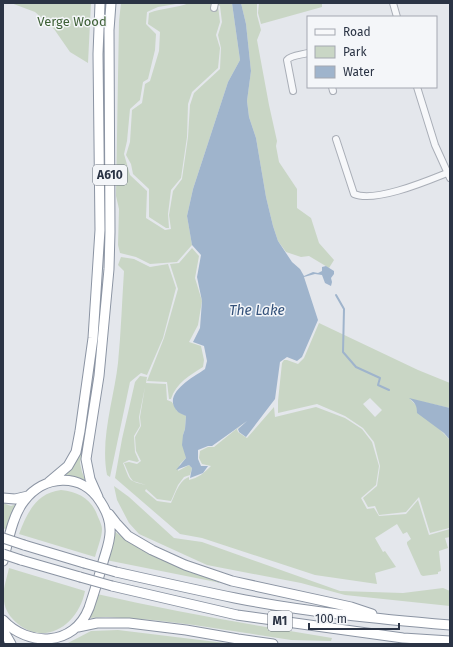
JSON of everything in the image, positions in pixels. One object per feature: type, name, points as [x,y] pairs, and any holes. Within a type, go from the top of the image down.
[{"type":"highway","name":"A610","points":[[49,482],[68,466],[76,452],[93,338],[100,230],[98,54],[100,3]]},
{"type":"highway","name":"A610","points":[[98,497],[90,479],[86,459],[99,376],[109,269],[109,30],[111,3]]},
{"type":"highway","points":[[3,561],[17,514],[22,504],[34,491],[49,482],[68,480],[76,481],[91,489],[106,510],[110,523],[110,538],[89,608],[78,627],[60,641],[46,642],[32,640],[7,630]]},
{"type":"highway","points":[[3,498],[28,496]]},
{"type":"highway","name":"M1","points":[[106,510],[116,524],[128,536],[152,550],[185,565],[232,581],[351,607],[394,621]]},
{"type":"highway","name":"M1","points":[[3,538],[116,572],[237,598],[314,611],[394,621],[450,625]]},
{"type":"highway","name":"M1","points":[[3,554],[112,586],[237,615],[403,638],[450,641]]},
{"type":"highway","points":[[3,620],[11,644]]},
{"type":"highway","points":[[78,627],[97,623],[129,624],[186,630],[273,644]]},
{"type":"highway","points":[[7,630],[19,644]]},
{"type":"street","points":[[393,3],[397,16]]},
{"type":"street","points":[[293,91],[287,60],[292,56],[307,53]]},
{"type":"street","points":[[336,138],[354,194],[358,196],[399,191],[449,176],[436,145],[417,88]]},
{"type":"green space","name":"Verge Wood","points":[[11,3],[91,3],[88,63],[70,52],[54,29],[35,12]]},
{"type":"green space","points":[[121,3],[182,3],[158,7],[147,12],[146,24],[156,34],[155,50],[148,79],[143,82],[140,100],[130,109],[127,141],[124,154],[130,175],[147,191],[146,218],[165,230],[171,229],[169,215],[173,191],[182,179],[188,137],[190,105],[194,93],[220,69],[221,48],[218,35],[222,22],[220,6],[216,3],[232,3],[240,60],[228,82],[193,189],[187,216],[192,245],[177,262],[150,264],[136,257],[120,253],[118,245],[119,209],[116,196],[119,21]]},
{"type":"green space","points":[[189,3],[213,3],[218,6],[220,22],[216,35],[220,48],[218,68],[192,92],[188,104],[187,137],[181,178],[171,190],[168,214],[169,228],[166,228],[149,217],[149,189],[133,174],[131,164],[126,155],[130,142],[132,110],[142,103],[145,84],[150,81],[159,51],[160,32],[148,24],[149,13]]},
{"type":"green space","points":[[241,3],[257,3],[257,15],[261,30],[257,40],[277,141],[276,146],[279,162],[297,189],[297,208],[311,218],[319,243],[334,260],[329,268],[309,256],[301,257],[286,252],[278,241],[273,226],[266,197],[256,138],[249,117],[247,101],[251,71],[246,24]]},
{"type":"green space","points":[[259,3],[322,3],[322,7],[261,24],[258,13]]},
{"type":"green space","points":[[192,248],[199,256],[195,278],[202,301],[198,325],[189,342],[201,346],[204,360],[203,367],[184,380],[176,388],[171,399],[169,399],[167,382],[147,381],[164,338],[178,289],[170,264],[179,263]]},
{"type":"green space","points":[[121,257],[134,259],[150,267],[168,264],[176,288],[163,338],[147,375],[141,373],[130,382],[110,477],[107,475],[105,447],[108,419],[118,363],[124,271],[118,265]]},
{"type":"green space","points":[[319,323],[418,370],[450,383],[450,408],[410,399],[450,440],[449,528],[430,533],[419,497],[406,512],[379,515],[375,506],[368,507],[363,498],[377,486],[380,466],[374,442],[363,428],[345,416],[317,404],[278,413],[282,363],[284,360],[287,360],[298,364],[304,358]],"holes":[[[370,398],[382,410],[375,417],[363,404]]]},
{"type":"green space","points":[[140,376],[147,377],[146,383],[166,384],[167,400],[172,402],[177,411],[186,416],[183,435],[186,458],[180,464],[178,471],[189,465],[192,468],[190,475],[184,477],[178,485],[171,501],[157,499],[146,489],[145,491],[157,501],[171,503],[183,481],[189,477],[189,480],[198,477],[211,466],[202,464],[199,458],[200,451],[208,447],[214,447],[245,422],[237,429],[238,432],[247,438],[274,407],[275,417],[316,407],[345,418],[362,429],[372,442],[379,466],[376,485],[361,498],[367,509],[374,508],[379,516],[406,514],[418,500],[429,535],[450,529],[450,537],[445,538],[448,548],[439,551],[441,571],[438,572],[438,574],[421,575],[407,544],[407,542],[411,539],[407,532],[403,534],[397,524],[375,538],[383,552],[385,551],[396,567],[375,573],[377,584],[315,575],[202,538],[180,534],[115,478],[135,382]],"holes":[[[145,387],[140,417],[141,426],[135,437],[136,451],[141,461],[137,464],[129,462],[124,463],[133,481],[146,485],[132,481],[123,463],[129,460],[139,461],[135,452],[134,436],[140,426],[139,417]]]},
{"type":"green space","points":[[93,380],[80,463],[86,482],[62,477],[68,470],[91,381]]},
{"type":"green space","points":[[114,486],[129,497],[174,538],[202,542],[340,591],[403,593],[443,588],[450,591],[450,606],[345,595],[301,583],[207,565],[139,534],[129,523],[117,500]]},
{"type":"green space","points":[[61,490],[79,495],[92,505],[101,523],[102,529],[95,557],[19,534],[25,519],[34,505],[45,495]]},
{"type":"green space","points":[[3,503],[11,506],[19,503],[10,531],[3,528]]},
{"type":"green space","points":[[114,531],[139,548],[179,567],[221,583],[106,560]]},
{"type":"green space","points":[[9,568],[85,591],[82,603],[69,622],[60,628],[50,632],[40,633],[29,630],[18,624],[6,608],[4,601],[4,588]]},
{"type":"green space","points":[[97,594],[126,601],[243,623],[332,638],[331,641],[291,640],[153,620],[106,617],[89,618]]},
{"type":"green space","points":[[118,630],[233,644],[66,644],[91,631]]},
{"type":"water","name":"The Lake","points":[[232,3],[241,3],[246,24],[251,71],[247,101],[249,117],[256,138],[266,197],[278,241],[292,262],[300,269],[304,276],[313,272],[318,273],[322,271],[322,267],[326,266],[334,271],[334,274],[331,278],[331,286],[325,283],[322,275],[315,274],[304,277],[318,320],[302,357],[297,361],[287,357],[280,362],[275,399],[246,437],[239,432],[238,429],[247,421],[212,446],[198,450],[198,459],[201,466],[208,466],[203,473],[190,478],[192,468],[189,465],[176,470],[186,458],[182,445],[186,416],[178,412],[174,405],[173,399],[176,393],[187,381],[205,369],[207,361],[204,346],[193,342],[200,328],[202,301],[197,277],[201,255],[192,245],[187,216],[193,189],[228,82],[240,60]]},
{"type":"water","points":[[409,398],[450,408],[450,440],[444,433],[417,413],[415,404]]},
{"type":"waterway","points":[[336,295],[344,309],[343,352],[356,367],[380,378],[378,385],[389,390]]}]
